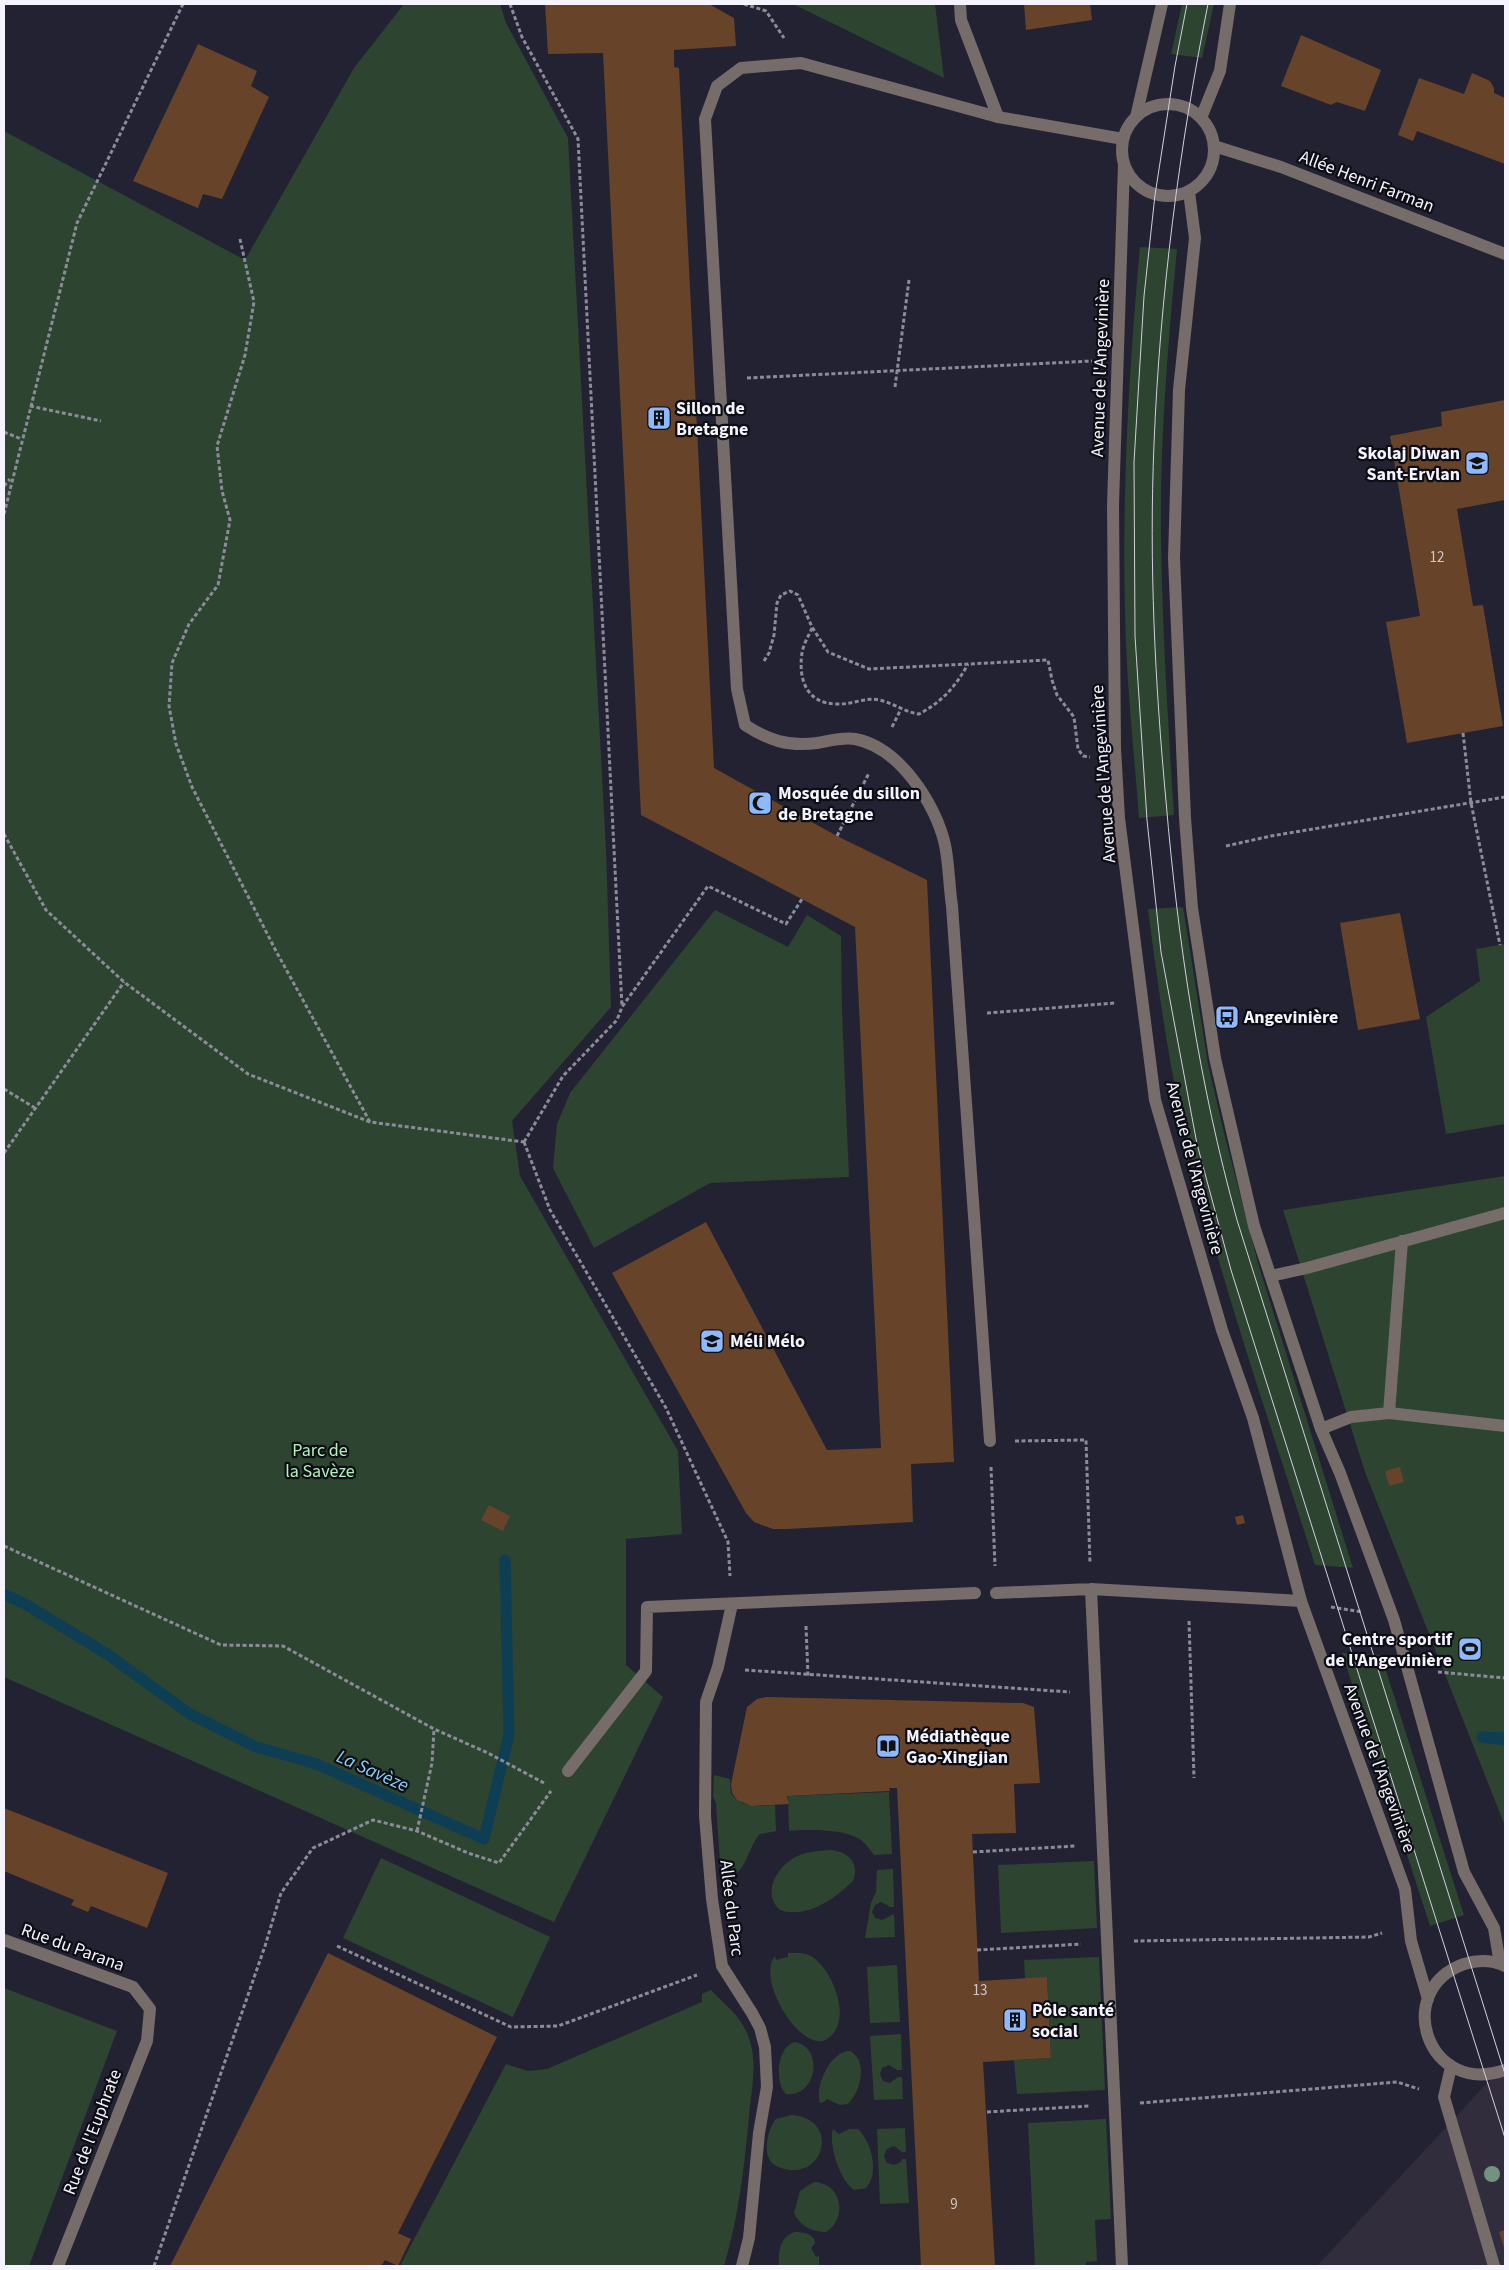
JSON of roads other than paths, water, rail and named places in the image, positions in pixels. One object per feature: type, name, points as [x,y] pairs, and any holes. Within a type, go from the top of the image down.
[{"type":"street","points":[[960,4],[962,20],[998,116]]},
{"type":"street","points":[[1136,117],[1162,4]]},
{"type":"street","points":[[1201,118],[1220,71],[1230,4]]},
{"type":"street","points":[[990,1441],[952,906],[945,844],[936,817],[920,790],[900,766],[881,750],[855,739],[786,744],[764,737],[745,724],[736,688],[705,119],[717,86],[741,68],[800,63],[998,116],[1123,139]]},
{"type":"street","points":[[1169,104],[1189,109],[1201,118],[1210,131],[1214,146],[1212,164],[1203,180],[1189,192],[1175,196],[1155,195],[1142,188],[1131,178],[1124,164],[1123,139],[1128,127],[1136,117],[1151,107],[1169,104]]},
{"type":"street","name":"Allée Henri Farman","points":[[1214,146],[1281,167],[1505,254]]},
{"type":"street","name":"Avenue de l'Angevinière","points":[[1124,164],[1113,504],[1116,759],[1119,818],[1155,1100],[1222,1330],[1253,1418],[1301,1601],[1405,1889],[1411,1941],[1428,1998]]},
{"type":"street","points":[[1189,192],[1195,238],[1179,390],[1174,558],[1184,818],[1192,908],[1214,1058],[1254,1226],[1321,1429],[1340,1473],[1394,1620],[1464,1872],[1494,1928],[1503,1965],[1490,1962],[1470,1962],[1451,1969],[1438,1981],[1428,1998],[1425,2014],[1428,2039],[1442,2059],[1451,2067],[1478,2076],[1485,2076],[1505,2070]]},
{"type":"street","points":[[1271,1276],[1307,1268],[1505,1213]]},
{"type":"street","points":[[1389,1413],[1402,1241]]},
{"type":"street","points":[[1321,1429],[1351,1418],[1389,1413],[1505,1426]]},
{"type":"street","points":[[1091,1589],[1109,1942],[1122,2266]]},
{"type":"street","points":[[996,1593],[1091,1589],[1188,1593],[1301,1601]]},
{"type":"street","points":[[568,1771],[646,1671],[647,1607],[975,1593]]},
{"type":"street","name":"Allée du Parc","points":[[732,1604],[718,1667],[706,1702],[705,1816],[712,1899],[722,1966],[760,2028],[764,2047],[767,2087],[759,2133],[749,2238],[742,2266]]},
{"type":"street","name":"Rue du Parana","points":[[4,1940],[133,1987],[150,2009]]},
{"type":"street","name":"Rue de l'Euphrate","points":[[58,2266],[147,2041],[150,2009]]},
{"type":"street","points":[[1451,2067],[1444,2097],[1494,2266]]},
{"type":"waterway","name":"La Savèze","points":[[4,1594],[25,1604],[107,1654],[190,1714],[256,1747],[314,1763],[484,1839],[509,1734],[505,1560]]},
{"type":"waterway","points":[[1505,1738],[1482,1737],[1505,1740]]},
{"type":"tram line","points":[[1187,4],[1175,66],[1155,195],[1144,296],[1134,462],[1135,636],[1147,820],[1161,952],[1197,1144],[1231,1270],[1505,2138]]},
{"type":"tram line","points":[[1208,4],[1188,113],[1172,223],[1161,333],[1154,444],[1152,533],[1154,623],[1159,712],[1171,854],[1184,960],[1201,1065],[1237,1220],[1505,2074]]},
{"type":"place","name":"Sillon de Bretagne","points":[[659,418]]},
{"type":"place","name":"Skolaj Diwan Sant-Ervlan","points":[[1477,463]]},
{"type":"place","name":"Mosquée du sillon de Bretagne","points":[[760,803]]},
{"type":"place","name":"Angevinière","points":[[1227,1017]]},
{"type":"place","name":"Méli Mélo","points":[[712,1341]]},
{"type":"place","name":"Centre sportif de l'Angevinière","points":[[1470,1649]]},
{"type":"place","name":"Médiathèque Gao-Xingjian","points":[[888,1746]]},
{"type":"place","name":"Pôle santé social","points":[[1015,2020]]},
{"type":"park label","name":"Parc de la Savèze","points":[[320,1460]]}]
